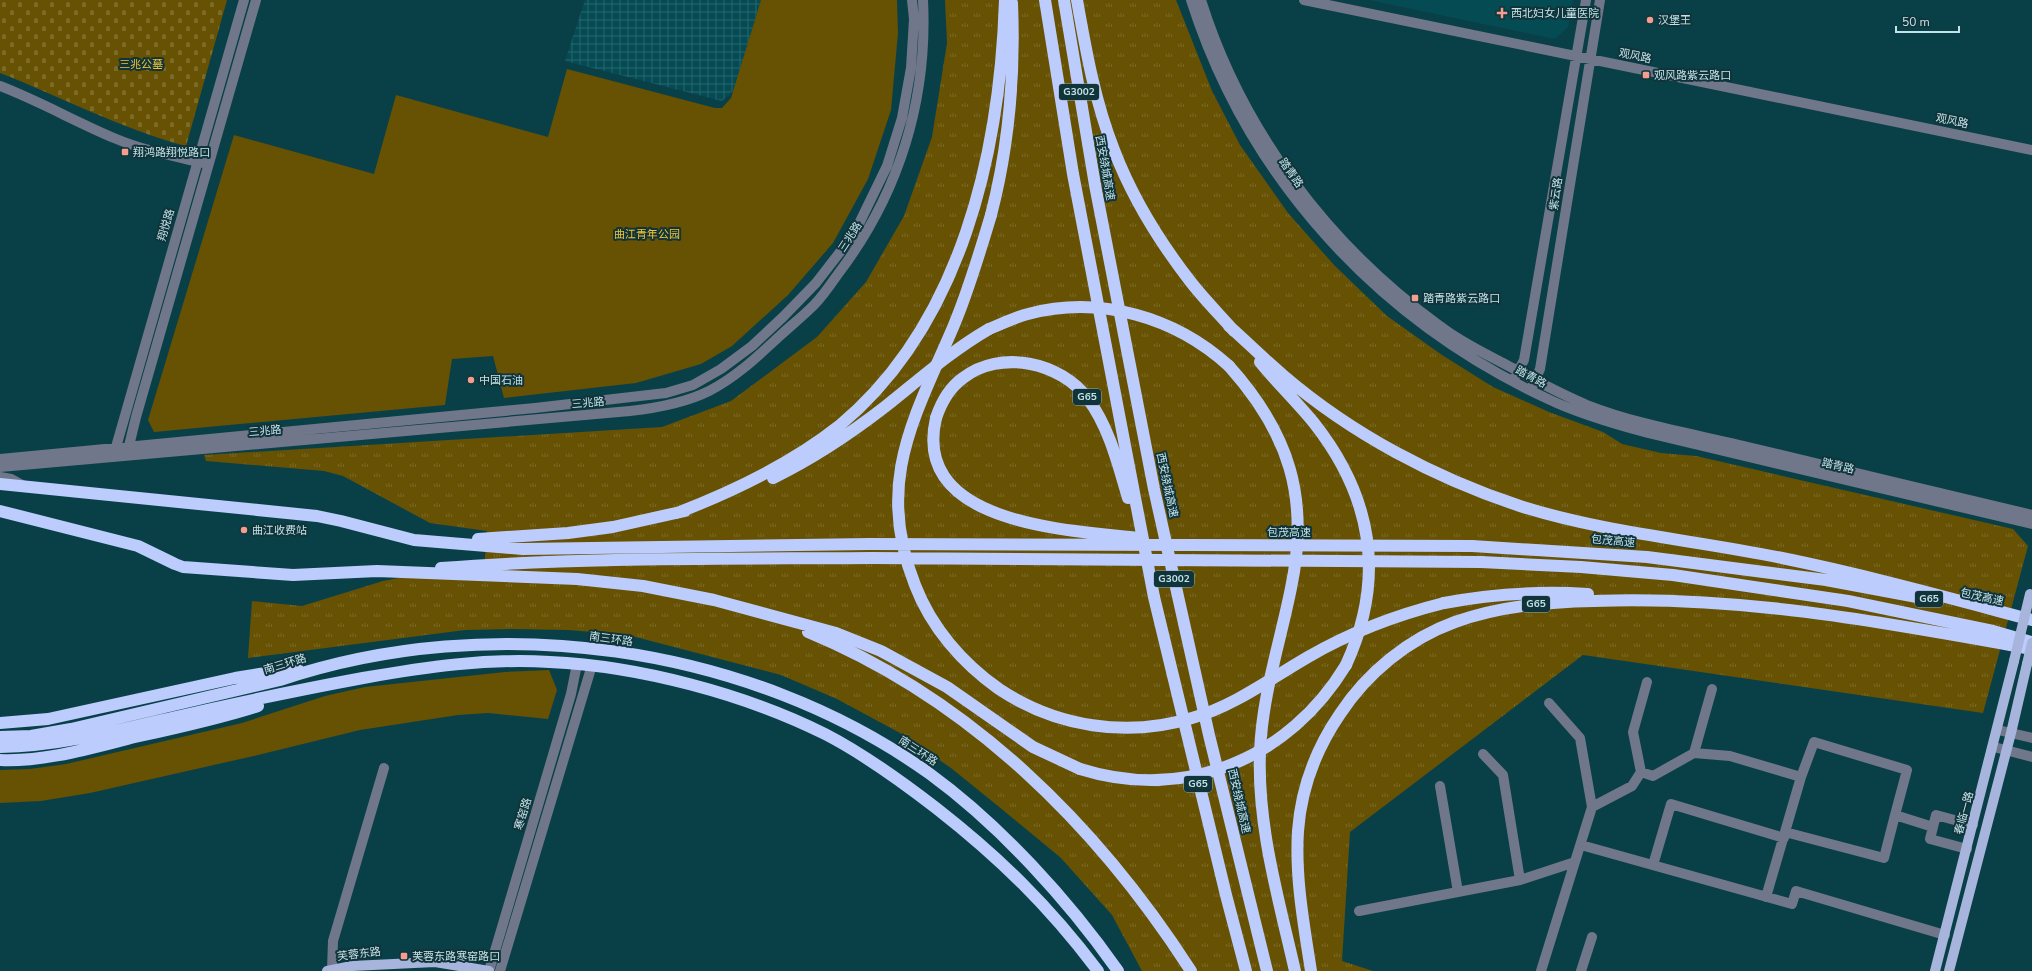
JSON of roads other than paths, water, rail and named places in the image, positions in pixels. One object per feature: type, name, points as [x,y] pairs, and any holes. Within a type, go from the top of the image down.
[{"type":"highway","points":[[677,513],[761,476],[811,447],[865,402],[896,366],[914,342],[944,287],[958,253],[976,197],[989,145],[997,97],[1003,46],[1005,0]]},
{"type":"highway","points":[[1012,0],[1013,58],[1009,110],[1001,169],[991,215],[966,293],[910,427],[899,471],[897,501],[900,536],[917,591],[931,617],[948,642],[976,671],[1017,699],[1044,712],[1072,721],[1112,727],[1153,726],[1180,722],[1209,712],[1238,699],[1309,656],[1353,634],[1402,614],[1444,604],[1501,595],[1545,592],[1646,599]]},
{"type":"highway","name":"G3002","points":[[1045,0],[1075,182],[1149,574]]},
{"type":"highway","name":"西安绕城高速","points":[[1064,0],[1095,185],[1153,482],[1209,735],[1267,971]]},
{"type":"highway","points":[[0,511],[138,546],[175,564],[235,571],[293,575],[390,571],[577,579],[665,589],[714,600],[836,633],[881,651],[947,687],[1039,751],[1080,769],[1116,778],[1167,780],[1198,776],[1235,763],[1265,748],[1303,719],[1329,691],[1346,665],[1365,615],[1369,582],[1366,531],[1358,499],[1342,465],[1314,424],[1190,281],[1148,220],[1114,151],[1097,97],[1077,0]]},
{"type":"highway","points":[[428,542],[568,533],[613,527],[677,513],[741,492],[816,456],[885,406],[950,354],[989,329],[1016,317],[1041,311],[1073,307],[1113,309],[1150,318],[1178,331],[1205,347],[1229,366],[1260,403],[1273,426],[1288,463],[1297,501],[1298,529],[1294,570],[1269,678],[1260,753],[1262,804],[1268,848],[1295,971]]},
{"type":"highway","points":[[1229,326],[1284,376],[1355,427],[1420,464],[1490,495],[1528,508],[1609,528],[1739,549],[1824,566],[2032,620]]},
{"type":"highway","name":"G65","points":[[1187,544],[1036,525],[1010,518],[983,508],[952,487],[940,468],[933,447],[936,418],[946,396],[957,383],[968,374],[989,365],[1013,362],[1027,363],[1049,370],[1069,381],[1088,398],[1104,426],[1124,484],[1149,574],[1193,760],[1246,971]]},
{"type":"highway","points":[[0,484],[317,516],[397,536],[428,542],[523,549],[870,544],[1042,546],[1187,544]]},
{"type":"highway","name":"包茂高速","points":[[1187,544],[1472,546],[1647,557],[1811,578],[2032,620]]},
{"type":"highway","name":"G65","points":[[390,571],[496,564],[871,558],[1481,562],[1581,567],[1673,575],[1848,601],[1993,631],[2032,642]]},
{"type":"highway","name":"G65","points":[[1311,971],[1298,868],[1298,830],[1301,809],[1313,767],[1321,747],[1336,720],[1355,693],[1377,670],[1406,647],[1427,634],[1456,622],[1488,612],[1530,605],[1646,599],[1828,614],[2032,649]]},
{"type":"highway","points":[[764,614],[829,641],[874,663],[947,708],[993,743],[1055,801],[1104,852],[1151,911],[1191,971]]},
{"type":"highway","name":"南三环路","points":[[0,737],[32,736],[64,731],[280,680],[314,668],[408,650],[465,644],[520,644],[587,648],[642,656],[699,669],[762,688],[816,710],[874,739],[930,775],[959,797],[1022,857],[1060,897],[1098,943],[1118,971]]},
{"type":"highway","points":[[0,747],[63,742],[315,688],[442,665],[547,661],[592,665],[668,680],[712,691],[757,706],[825,734],[871,761],[902,782],[1004,864],[1064,928],[1098,971]]},
{"type":"highway","points":[[0,723],[48,719],[235,678],[299,668],[314,668]]},
{"type":"highway","points":[[0,760],[29,759],[68,753],[225,717],[315,688]]},
{"type":"main road","name":"春临一路","points":[[1935,971],[1994,747],[2031,590]]},
{"type":"main road","points":[[1949,971],[2007,750],[2032,642]]},
{"type":"main road","name":"芙蓉东路","points":[[329,970],[352,966],[435,962],[489,971]]},
{"type":"street","name":"翔悦路","points":[[114,453],[244,0]]},
{"type":"street","points":[[128,452],[136,417],[256,0]]},
{"type":"street","name":"三兆路","points":[[128,452],[666,393],[693,384],[721,369],[752,346],[783,317],[816,283],[854,234],[887,166],[902,118],[911,68],[914,19],[912,0]]},
{"type":"street","name":"三兆路","points":[[0,459],[128,452],[630,411],[677,402],[709,391],[737,373],[814,305],[852,256],[870,228],[900,162],[911,128],[919,83],[922,47],[923,0]]},
{"type":"street","name":"踏青路","points":[[1191,0],[1202,34],[1230,98],[1271,166],[1317,228],[1384,293],[1425,327],[1457,350],[1530,390],[1579,412],[1648,433],[2032,524]]},
{"type":"street","name":"踏青路","points":[[1201,0],[1212,34],[1248,110],[1297,188],[1326,223],[1369,268],[1442,328],[1535,381],[1589,406],[1652,424],[2032,515]]},
{"type":"street","name":"观风路","points":[[1304,0],[2032,150]]},
{"type":"street","name":"紫云路","points":[[1513,381],[1524,360],[1586,0]]},
{"type":"street","name":"紫云路","points":[[1530,390],[1540,369],[1600,0]]},
{"type":"street","points":[[0,86],[32,98],[115,138],[140,147],[208,165]]},
{"type":"street","name":"三兆路","points":[[0,467],[114,453]]},
{"type":"street","points":[[0,477],[12,479],[28,488]]},
{"type":"street","name":"寒窑路","points":[[489,971],[567,708],[577,664]]},
{"type":"street","points":[[500,971],[592,665]]},
{"type":"street","points":[[1592,807],[1632,786],[1641,772],[1632,732],[1647,682]]},
{"type":"street","points":[[1694,753],[1712,689]]},
{"type":"street","points":[[1541,971],[1592,807],[1580,738],[1549,703]]},
{"type":"street","points":[[1998,730],[2032,738]]},
{"type":"street","points":[[1653,865],[1671,804],[1785,835],[1884,858],[1907,770],[1814,742],[1802,777],[1785,835],[1766,897]]},
{"type":"street","points":[[1994,747],[2032,757]]},
{"type":"street","points":[[1641,772],[1653,776],[1694,753],[1730,756],[1802,777]]},
{"type":"street","points":[[1483,754],[1503,775],[1520,880]]},
{"type":"street","points":[[329,970],[333,941],[384,768]]},
{"type":"street","points":[[1440,786],[1458,892]]},
{"type":"street","points":[[1895,815],[1933,827]]},
{"type":"street","points":[[1967,849],[1930,839],[1936,815],[1973,825]]},
{"type":"street","points":[[1581,845],[1792,904],[1796,891],[1945,935]]},
{"type":"street","points":[[1359,912],[1520,880],[1575,862]]},
{"type":"street","points":[[1581,971],[1592,937]]},
{"type":"place","name":"西北妇女儿童医院","points":[[1502,13]]},
{"type":"place","name":"汉堡王","points":[[1650,20]]},
{"type":"place","name":"观风路紫云路口","points":[[1646,75]]},
{"type":"place","name":"翔鸿路翔悦路口","points":[[125,152]]},
{"type":"place","name":"踏青路紫云路口","points":[[1415,298]]},
{"type":"place","name":"中国石油","points":[[471,380]]},
{"type":"place","name":"曲江收费站","points":[[244,530]]},
{"type":"place","name":"芙蓉东路寒窑路口","points":[[404,956]]},
{"type":"park label","name":"三兆公墓","points":[[141,64]]},
{"type":"park label","name":"曲江青年公园","points":[[647,234]]}]
